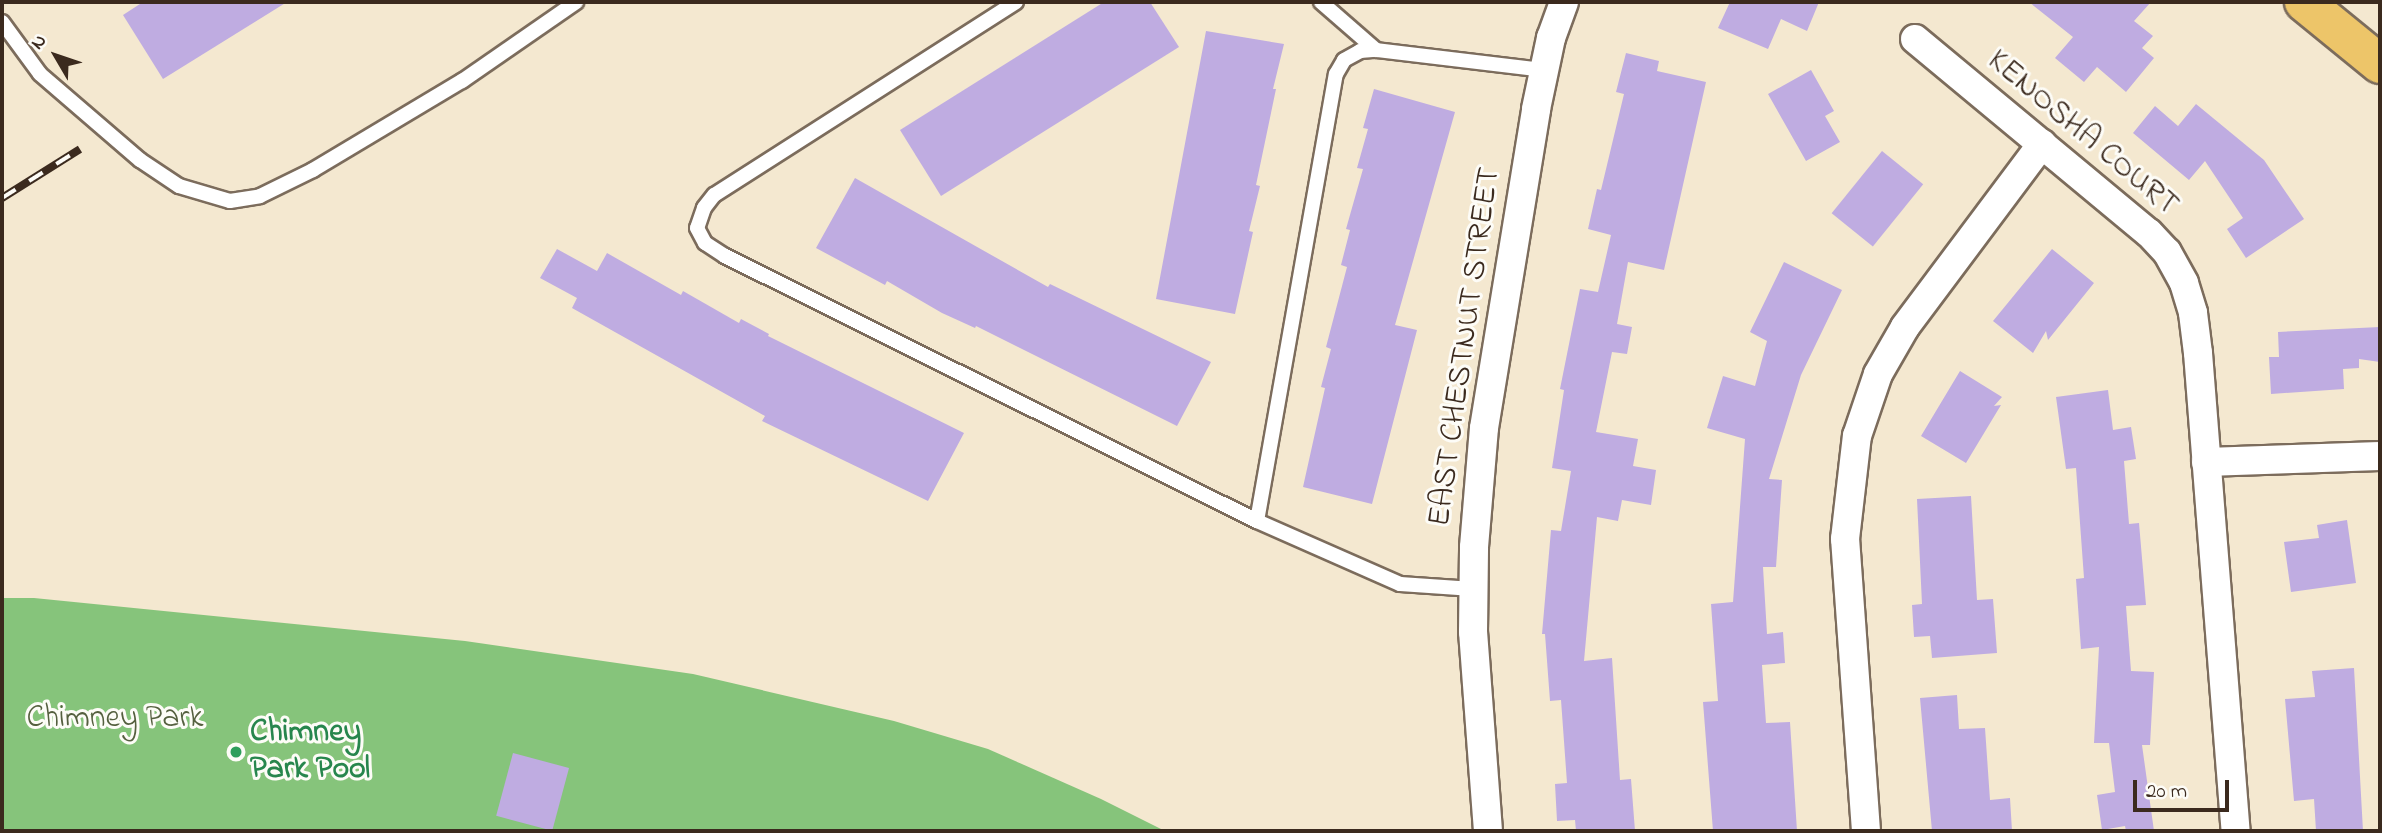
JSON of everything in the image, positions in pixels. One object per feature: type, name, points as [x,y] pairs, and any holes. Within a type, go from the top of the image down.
[{"type":"main road","points":[[2304,2],[2380,64]]},
{"type":"street","name":"EAST CHESTNUT STREET","points":[[1488,831],[1473,632],[1473,589],[1484,428],[1544,70],[1563,2]]},
{"type":"street","name":"KENOSHA COURT","points":[[1915,39],[2149,233],[2167,253],[2185,283],[2196,339],[2236,831]]},
{"type":"street","points":[[1866,831],[1845,539],[1857,436],[1878,374],[1905,327],[2042,145]]},
{"type":"street","points":[[2206,462],[2380,456]]},
{"type":"lane","points":[[2,22],[40,74],[140,160],[179,186],[230,201],[260,196],[313,170],[462,81],[576,2]]},
{"type":"lane","points":[[1016,2],[714,195],[704,208],[697,228],[705,243],[725,256],[1257,521],[1400,584],[1473,589]]},
{"type":"lane","points":[[1321,2],[1376,50]]},
{"type":"lane","points":[[1257,521],[1336,74],[1344,60],[1360,51],[1376,50],[1544,70]]},
{"type":"green space","name":"Chimney Park","points":[[2,598],[34,598],[465,641],[693,674],[894,721],[988,749],[1101,799],[1165,831],[2,831]]},
{"type":"building","points":[[143,2],[287,2],[163,79],[123,15]]},
{"type":"building","points":[[1104,2],[1150,2],[1179,47],[941,196],[900,130]]},
{"type":"building","points":[[1730,2],[1819,2],[1807,31],[1781,19],[1768,49],[1718,28]]},
{"type":"building","points":[[2029,2],[2151,2],[2134,21],[2153,36],[2142,48],[2154,58],[2126,92],[2097,67],[2084,82],[2055,58],[2073,37]]},
{"type":"building","points":[[1206,31],[1284,44],[1256,185],[1260,186],[1249,231],[1253,232],[1235,314],[1156,299]]},
{"type":"building","points":[[1626,53],[1659,61],[1657,71],[1706,82],[1664,270],[1628,262],[1617,324],[1632,327],[1627,354],[1612,352],[1596,432],[1638,439],[1633,466],[1656,470],[1651,505],[1622,500],[1618,521],[1597,517],[1584,661],[1612,658],[1620,780],[1631,779],[1635,831],[1576,831],[1575,820],[1557,821],[1555,784],[1567,783],[1561,700],[1550,701],[1545,634],[1542,634],[1551,530],[1561,531],[1571,471],[1552,468],[1564,390],[1560,389],[1580,289],[1598,292],[1611,235],[1588,229],[1597,189],[1601,190],[1624,94],[1616,92]]},
{"type":"building","points":[[1811,70],[1834,111],[1825,116],[1840,142],[1806,161],[1768,94]]},
{"type":"building","points":[[1374,89],[1455,112],[1395,325],[1417,330],[1372,504],[1303,487],[1325,388],[1321,387],[1331,349],[1326,347],[1347,267],[1341,265],[1350,230],[1346,229],[1363,169],[1357,168],[1368,129],[1363,128]]},
{"type":"building","points":[[2196,104],[2264,160],[2304,219],[2246,258],[2227,229],[2243,218],[2205,161],[2189,180],[2133,133],[2155,106],[2178,126]]},
{"type":"building","points":[[1882,151],[1923,184],[1873,247],[1832,213]]},
{"type":"building","points":[[855,178],[1048,287],[1050,284],[1211,362],[1177,426],[976,326],[975,328],[942,313],[887,281],[885,285],[816,248]]},
{"type":"building","points":[[557,249],[597,271],[607,253],[681,295],[683,291],[739,323],[741,319],[769,334],[768,336],[964,433],[928,501],[762,421],[765,416],[572,308],[577,298],[540,278]]},
{"type":"building","points":[[2052,249],[2094,283],[2048,340],[2046,331],[2033,353],[1993,321]]},
{"type":"building","points":[[1784,262],[1842,290],[1801,375],[1769,479],[1782,480],[1776,567],[1763,567],[1767,634],[1783,632],[1785,663],[1762,665],[1766,723],[1790,722],[1797,831],[1713,831],[1703,702],[1718,701],[1711,604],[1733,602],[1745,439],[1707,428],[1723,376],[1755,386],[1767,341],[1750,332]]},
{"type":"building","points":[[2380,327],[2380,362],[2359,359],[2359,368],[2343,369],[2344,389],[2271,394],[2269,357],[2279,357],[2278,332]]},
{"type":"building","points":[[1960,371],[2002,397],[1994,406],[2001,405],[1966,463],[1921,436]]},
{"type":"building","points":[[2108,390],[2113,430],[2131,427],[2136,459],[2124,461],[2129,524],[2139,523],[2146,605],[2126,606],[2131,671],[2154,672],[2150,745],[2142,745],[2154,831],[2126,831],[2125,826],[2102,830],[2097,795],[2115,792],[2109,743],[2094,743],[2099,647],[2081,649],[2076,579],[2084,578],[2076,468],[2066,469],[2056,397]]},
{"type":"building","points":[[1971,496],[1977,600],[1993,599],[1997,653],[1932,658],[1930,636],[1914,637],[1912,605],[1922,604],[1917,499]]},
{"type":"building","points":[[2347,520],[2356,583],[2291,592],[2284,542],[2319,538],[2317,525]]},
{"type":"building","points":[[2354,668],[2363,831],[2316,831],[2314,799],[2294,801],[2285,699],[2315,697],[2312,671]]},
{"type":"building","points":[[1957,695],[1959,729],[1985,728],[1990,800],[2010,798],[2012,831],[1932,831],[1920,698]]},
{"type":"building","points":[[513,753],[569,768],[552,831],[496,816]]},
{"type":"railway","points":[[2,198],[80,149]]},
{"type":"place","name":"Chimney Park Pool","points":[[236,752]]}]
